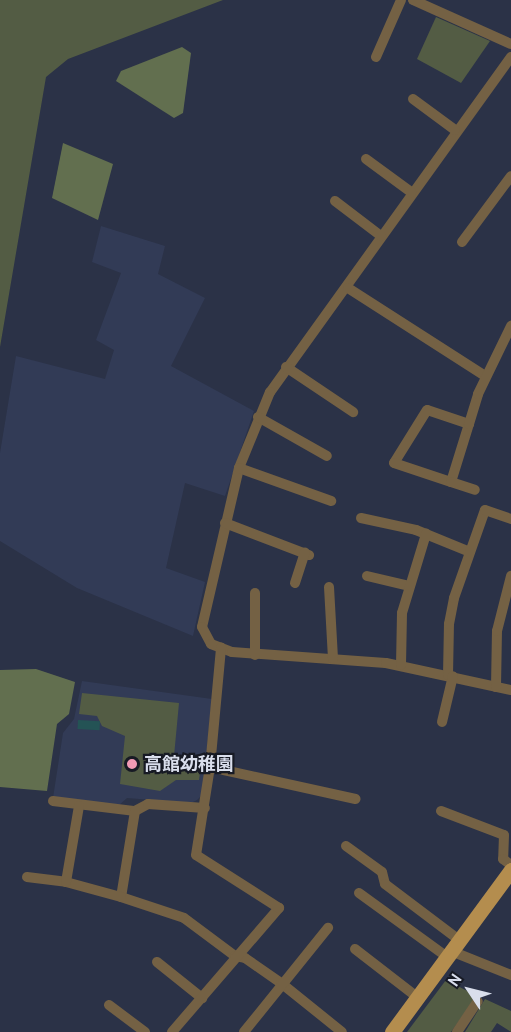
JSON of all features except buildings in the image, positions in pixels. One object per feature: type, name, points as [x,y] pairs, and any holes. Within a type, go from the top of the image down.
[{"type":"main road","points":[[392,1032],[511,870]]},
{"type":"street","points":[[376,57],[402,0]]},
{"type":"street","points":[[413,0],[431,4],[511,44]]},
{"type":"street","points":[[511,57],[411,192],[348,288],[286,367],[258,417],[239,468],[202,627],[212,644],[255,655],[401,665],[511,690]]},
{"type":"street","points":[[412,99],[455,130]]},
{"type":"street","points":[[366,159],[411,192]]},
{"type":"street","points":[[462,242],[511,176]]},
{"type":"street","points":[[335,201],[381,236]]},
{"type":"street","points":[[348,288],[485,376]]},
{"type":"street","points":[[451,482],[485,376],[511,326]]},
{"type":"street","points":[[286,367],[353,412]]},
{"type":"street","points":[[469,424],[427,410],[394,463],[476,490]]},
{"type":"street","points":[[258,417],[327,456]]},
{"type":"street","points":[[239,468],[331,501]]},
{"type":"street","points":[[442,722],[451,675],[449,624],[470,552],[485,510],[511,519]]},
{"type":"street","points":[[361,518],[426,534],[470,552]]},
{"type":"street","points":[[225,523],[307,554],[295,583]]},
{"type":"street","points":[[401,665],[402,614],[426,534]]},
{"type":"street","points":[[367,576],[409,586]]},
{"type":"street","points":[[496,687],[497,631],[511,576]]},
{"type":"street","points":[[329,587],[333,659]]},
{"type":"street","points":[[255,593],[255,655]]},
{"type":"street","points":[[172,1032],[279,909],[196,855],[210,767],[221,648]]},
{"type":"street","points":[[210,767],[356,799]]},
{"type":"street","points":[[54,801],[79,806],[135,811],[148,804],[205,808]]},
{"type":"street","points":[[66,882],[79,806]]},
{"type":"street","points":[[121,897],[135,811]]},
{"type":"street","points":[[441,811],[504,835],[503,859],[511,865]]},
{"type":"street","points":[[346,846],[382,872],[385,884],[452,949]]},
{"type":"street","points":[[27,878],[66,882],[184,918],[281,983],[342,1032]]},
{"type":"street","points":[[359,892],[452,949],[511,975]]},
{"type":"street","points":[[244,1032],[281,983],[328,928]]},
{"type":"street","points":[[355,949],[417,997]]},
{"type":"street","points":[[157,962],[202,998]]},
{"type":"street","points":[[457,1032],[478,1001]]},
{"type":"street","points":[[109,1005],[145,1032]]},
{"type":"shaded area","points":[[0,0],[223,0],[68,59],[46,77],[0,347]]},
{"type":"shaded area","points":[[436,17],[490,41],[461,83],[417,59]]},
{"type":"shaded area","points":[[182,47],[191,53],[183,113],[174,118],[116,81],[121,71]]},
{"type":"shaded area","points":[[63,143],[113,164],[98,220],[52,198]]},
{"type":"shaded area","points":[[101,226],[165,246],[158,274],[205,298],[171,366],[254,411],[225,496],[185,483],[166,568],[205,582],[193,636],[77,588],[0,541],[0,453],[16,356],[105,379],[114,350],[96,340],[121,273],[92,262]]},
{"type":"shaded area","points":[[36,669],[75,682],[69,714],[57,724],[47,791],[0,787],[0,670]]},
{"type":"shaded area","name":"高館幼稚園","points":[[82,681],[212,699],[202,795],[191,803],[127,798],[118,806],[53,798],[63,733],[74,719]]},
{"type":"shaded area","points":[[82,693],[179,703],[174,756],[202,759],[199,780],[176,780],[160,791],[120,784],[125,736],[102,726],[97,716],[79,714]]},
{"type":"shaded area","points":[[78,720],[100,721],[99,730],[78,729]]},
{"type":"shaded area","points":[[446,980],[477,996],[451,1032],[407,1032]]},
{"type":"shaded area","points":[[485,999],[511,1011],[511,1032],[497,1023],[491,1032],[465,1032]]},
{"type":"place","name":"高館幼稚園","points":[[132,764]]}]
